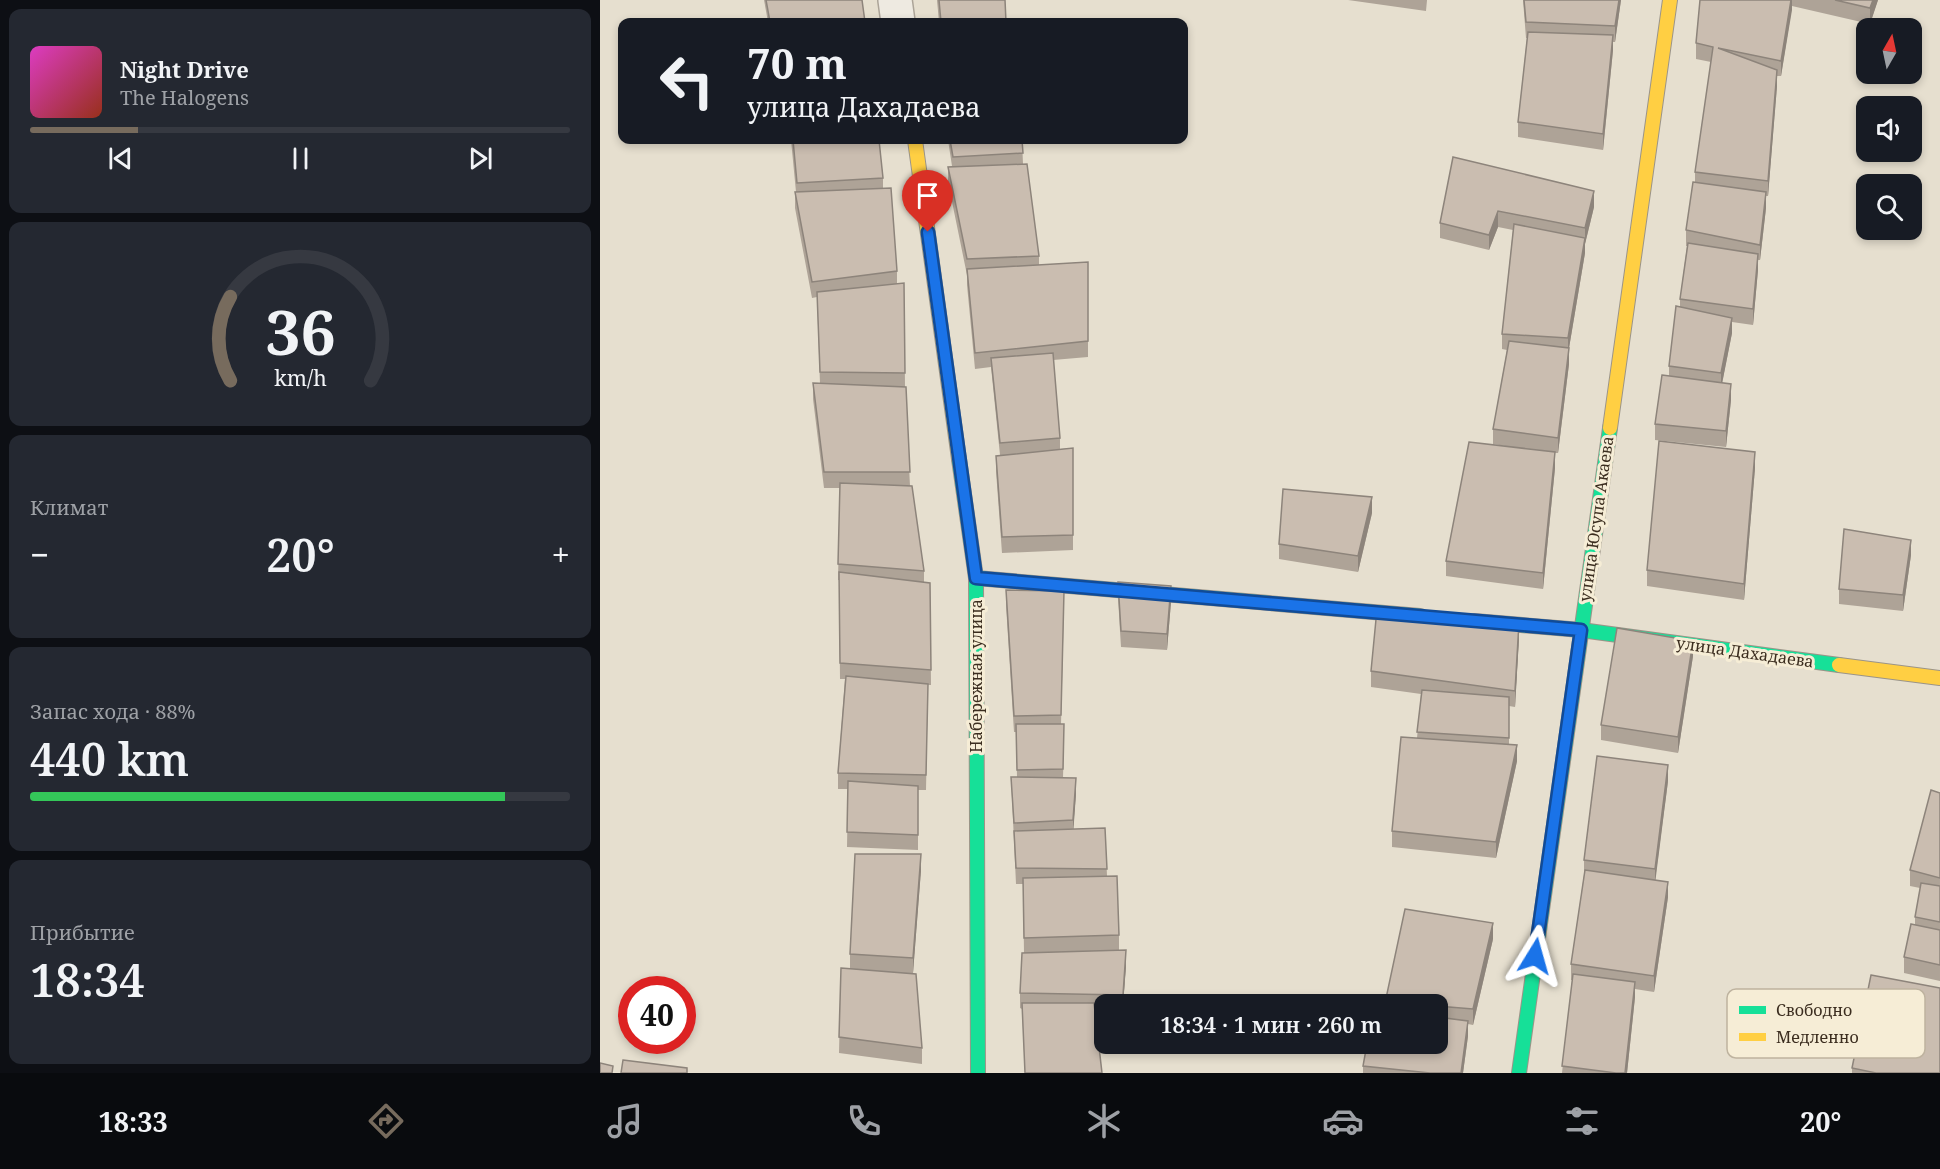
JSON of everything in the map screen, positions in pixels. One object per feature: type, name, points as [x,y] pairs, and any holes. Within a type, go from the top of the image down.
[{"type":"street","points":[[895,0],[897,18]]},
{"type":"street","name":"улица Юсупа Акаева","points":[[1519,1073],[1670,0]]},
{"type":"street","name":"Набережная улица","points":[[916,144],[976,578],[978,1073]]},
{"type":"street","points":[[976,578],[1438,618]]},
{"type":"street","name":"улица Дахадаева","points":[[1462,620],[1581,630],[1940,678]]},
{"type":"building","points":[[766,0],[862,0],[864,18],[769,18]]},
{"type":"building","points":[[939,0],[1005,0],[1006,18],[941,18]]},
{"type":"building","points":[[1524,0],[1619,0],[1615,26],[1526,22]]},
{"type":"building","points":[[1700,0],[1791,0],[1781,61],[1718,48],[1777,70],[1768,181],[1695,172],[1713,47],[1696,43]]},
{"type":"building","points":[[1835,0],[1873,0],[1870,8]]},
{"type":"building","points":[[1528,32],[1613,35],[1603,134],[1518,122]]},
{"type":"building","points":[[793,144],[879,144],[883,178],[797,183]]},
{"type":"building","points":[[951,144],[1022,144],[1023,153],[953,157]]},
{"type":"building","points":[[1453,157],[1594,191],[1585,228],[1498,211],[1489,235],[1440,223]]},
{"type":"building","points":[[1027,164],[1039,256],[967,259],[948,167]]},
{"type":"building","points":[[1693,182],[1766,192],[1760,245],[1686,230]]},
{"type":"building","points":[[891,188],[897,271],[812,282],[795,192]]},
{"type":"building","points":[[1514,224],[1585,238],[1568,338],[1502,334]]},
{"type":"building","points":[[1688,243],[1758,254],[1753,309],[1680,299]]},
{"type":"building","points":[[1088,262],[1088,341],[975,353],[967,269]]},
{"type":"building","points":[[904,283],[905,373],[820,372],[817,292]]},
{"type":"building","points":[[1676,306],[1732,318],[1721,373],[1669,366]]},
{"type":"building","points":[[1509,341],[1569,348],[1558,438],[1493,429]]},
{"type":"building","points":[[1053,353],[1060,438],[1000,443],[991,358]]},
{"type":"building","points":[[1662,375],[1731,384],[1726,431],[1655,424]]},
{"type":"building","points":[[813,383],[906,387],[910,472],[824,472]]},
{"type":"building","points":[[1659,441],[1755,452],[1744,584],[1647,570]]},
{"type":"building","points":[[1469,442],[1555,452],[1543,573],[1446,561]]},
{"type":"building","points":[[1073,448],[1073,535],[1002,537],[996,456]]},
{"type":"building","points":[[840,483],[912,486],[924,571],[838,564]]},
{"type":"building","points":[[1283,489],[1372,497],[1358,556],[1279,544]]},
{"type":"building","points":[[1844,529],[1911,540],[1903,595],[1839,589]]},
{"type":"building","points":[[839,572],[930,583],[931,670],[840,663]]},
{"type":"building","points":[[1118,582],[1171,586],[1167,634],[1121,631]]},
{"type":"building","points":[[1006,590],[1064,591],[1061,715],[1014,716]]},
{"type":"building","points":[[1377,609],[1519,622],[1515,691],[1371,671]]},
{"type":"building","points":[[1617,628],[1693,641],[1678,737],[1601,725]]},
{"type":"building","points":[[846,676],[928,684],[926,775],[838,773]]},
{"type":"building","points":[[1422,690],[1509,697],[1509,738],[1417,732]]},
{"type":"building","points":[[1016,724],[1064,724],[1063,769],[1017,770]]},
{"type":"building","points":[[1401,737],[1517,745],[1496,842],[1392,831]]},
{"type":"building","points":[[1597,756],[1668,765],[1655,869],[1584,860]]},
{"type":"building","points":[[1011,777],[1076,778],[1073,820],[1014,823]]},
{"type":"building","points":[[848,781],[918,786],[918,835],[847,832]]},
{"type":"building","points":[[1931,790],[1940,793],[1940,878],[1910,870]]},
{"type":"building","points":[[1105,828],[1107,869],[1016,868],[1014,831]]},
{"type":"building","points":[[855,854],[921,854],[913,958],[850,954]]},
{"type":"building","points":[[1585,870],[1668,882],[1654,976],[1571,964]]},
{"type":"building","points":[[1117,876],[1119,935],[1024,938],[1023,878]]},
{"type":"building","points":[[1921,883],[1940,886],[1940,922],[1915,917]]},
{"type":"building","points":[[1405,909],[1493,923],[1473,1009],[1448,1007],[1448,994],[1387,994]]},
{"type":"building","points":[[1911,924],[1940,930],[1940,965],[1904,957]]},
{"type":"building","points":[[1126,950],[1123,994],[1020,993],[1022,953]]},
{"type":"building","points":[[841,968],[916,974],[922,1048],[839,1037]]},
{"type":"building","points":[[1573,974],[1635,982],[1625,1073],[1562,1066]]},
{"type":"building","points":[[1871,975],[1940,988],[1940,1073],[1876,1073],[1852,1068],[1854,1058],[1925,1058],[1925,989],[1868,989]]},
{"type":"building","points":[[1022,1003],[1094,1003],[1094,1054],[1100,1054],[1102,1073],[1025,1073]]},
{"type":"building","points":[[1448,1018],[1468,1021],[1461,1073],[1430,1073],[1363,1066],[1365,1054],[1448,1054]]},
{"type":"building","points":[[623,1060],[687,1068],[687,1073],[621,1073]]},
{"type":"building","points":[[600,1063],[613,1066],[612,1073],[600,1073]]},
{"type":"traffic: fast","points":[[1519,1073],[1610,428]]},
{"type":"traffic: fast","points":[[959,459],[976,578],[978,1073]]},
{"type":"traffic: fast","points":[[976,578],[1420,616]]},
{"type":"traffic: fast","points":[[1474,621],[1581,630],[1839,665]]},
{"type":"traffic: slow","points":[[1610,428],[1670,0]]},
{"type":"traffic: slow","points":[[916,144],[959,459]]},
{"type":"traffic: slow","points":[[1839,665],[1940,678]]},
{"type":"route","points":[[928,232],[976,578],[1581,630],[1535,956]]}]
